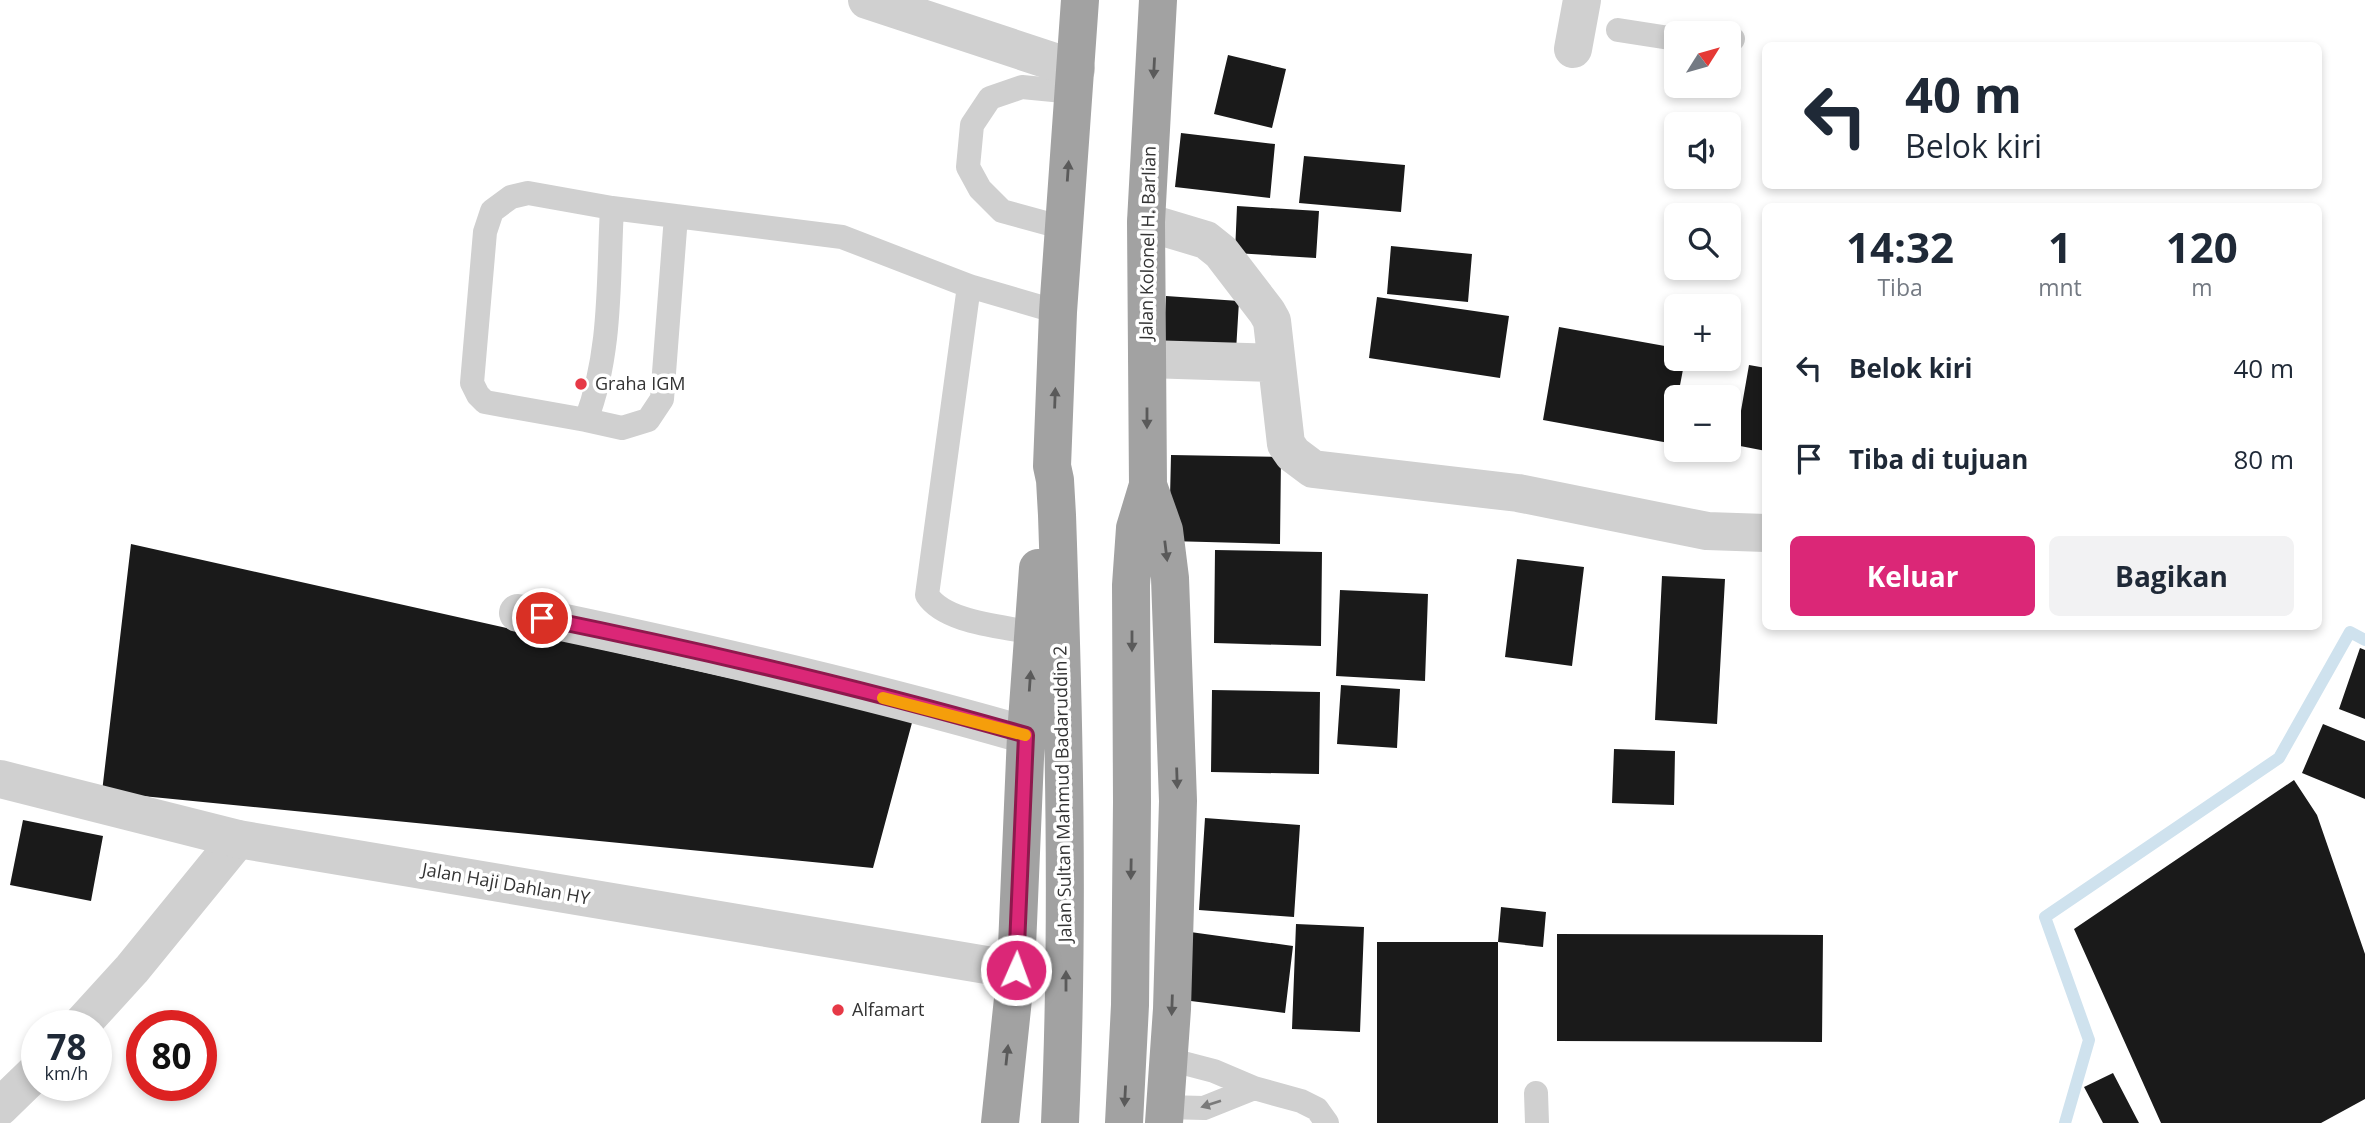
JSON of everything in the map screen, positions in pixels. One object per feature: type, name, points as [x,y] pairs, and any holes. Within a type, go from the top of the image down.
[{"type":"highway","points":[[1000,1123],[1016,970],[1033,633],[1046,479],[1054,473],[1058,312],[1080,0]]},
{"type":"highway","name":"Jalan Kolonel H. Barlian","points":[[1145,493],[1146,222],[1158,0]]},
{"type":"highway","name":"Jalan Sultan Mahmud Badaruddin 2","points":[[1054,473],[1065,768],[1066,992],[1060,1123]]},
{"type":"highway","points":[[1145,493],[1164,530],[1171,606],[1178,801],[1164,1115]]},
{"type":"highway","points":[[1124,1123],[1130,1005],[1132,585],[1135,528],[1145,493]]},
{"type":"street","points":[[867,0],[1075,81]]},
{"type":"street","points":[[1573,49],[1582,0]]},
{"type":"street","points":[[1146,222],[1206,240],[1221,252],[1267,312],[1272,321],[1286,444],[1293,454],[1313,469],[1518,493],[1707,531],[1762,533]]},
{"type":"street","points":[[1147,359],[1276,363]]},
{"type":"street","points":[[518,613],[665,644],[964,717],[1026,735]]},
{"type":"street","name":"Jalan Haji Dahlan HY","points":[[0,779],[238,839],[1016,970]]},
{"type":"street","points":[[95,1010],[132,969],[238,839]]},
{"type":"street","points":[[0,1107],[21,1087]]},
{"type":"lane","points":[[1618,30],[1664,37]]},
{"type":"lane","points":[[1064,228],[1002,211],[980,189],[968,167],[972,125],[990,97],[1023,87],[1075,81]]},
{"type":"lane","points":[[676,216],[662,399],[648,420],[622,428],[485,402],[478,395],[472,383],[485,232],[492,211],[511,197],[528,193],[612,208],[676,216],[842,237],[969,286],[1058,312]]},
{"type":"lane","points":[[586,420],[597,392],[604,344],[612,208]]},
{"type":"lane","points":[[969,286],[927,595],[939,609],[953,615],[1033,633]]},
{"type":"lane","points":[[1168,1059],[1214,1071],[1254,1088],[1301,1101],[1317,1109],[1326,1123]]},
{"type":"lane","points":[[1164,1115],[1203,1108],[1254,1088]]},
{"type":"lane","points":[[1535,1093],[1537,1123]]},
{"type":"building","points":[[1228,55],[1286,69],[1272,128],[1214,114]]},
{"type":"building","points":[[1181,133],[1275,144],[1270,198],[1175,187]]},
{"type":"building","points":[[1304,156],[1405,165],[1401,212],[1299,203]]},
{"type":"building","points":[[1237,206],[1319,211],[1316,258],[1235,253]]},
{"type":"building","points":[[1391,246],[1472,254],[1468,302],[1387,294]]},
{"type":"building","points":[[1166,296],[1239,301],[1236,351],[1163,347]]},
{"type":"building","points":[[1377,297],[1509,316],[1500,378],[1369,358]]},
{"type":"building","points":[[1559,327],[1664,346],[1664,371],[1683,371],[1680,385],[1664,385],[1664,442],[1543,420]]},
{"type":"building","points":[[1749,365],[1762,367],[1762,450],[1741,446],[1741,411]]},
{"type":"building","points":[[1171,455],[1281,457],[1280,544],[1169,541]]},
{"type":"building","points":[[131,544],[913,719],[873,868],[102,792]]},
{"type":"building","points":[[1215,550],[1322,552],[1321,646],[1214,643]]},
{"type":"building","points":[[1517,559],[1584,567],[1572,666],[1505,657]]},
{"type":"building","points":[[1662,576],[1725,579],[1717,724],[1655,720]]},
{"type":"building","points":[[1340,590],[1428,594],[1425,681],[1336,676]]},
{"type":"building","points":[[2360,648],[2365,650],[2365,719],[2339,709]]},
{"type":"building","points":[[1341,685],[1400,689],[1397,748],[1337,744]]},
{"type":"building","points":[[1212,690],[1320,692],[1319,774],[1211,772]]},
{"type":"building","points":[[2323,724],[2365,741],[2365,799],[2302,773]]},
{"type":"building","points":[[1614,749],[1675,751],[1674,805],[1612,803]]},
{"type":"building","points":[[2294,780],[2317,815],[2365,954],[2365,1099],[2321,1123],[2161,1123],[2074,929]]},
{"type":"building","points":[[1205,818],[1300,825],[1294,917],[1199,910]]},
{"type":"building","points":[[23,820],[103,836],[91,901],[10,885]]},
{"type":"building","points":[[1501,907],[1546,912],[1543,947],[1498,942]]},
{"type":"building","points":[[1296,924],[1364,927],[1360,1032],[1292,1029]]},
{"type":"building","points":[[1183,931],[1293,946],[1285,1013],[1175,999]]},
{"type":"building","points":[[1557,934],[1823,935],[1822,1042],[1557,1041]]},
{"type":"building","points":[[1377,942],[1498,942],[1498,1123],[1377,1123]]},
{"type":"building","points":[[2113,1073],[2139,1123],[2103,1123],[2084,1087]]},
{"type":"waterway","points":[[2065,1123],[2089,1040],[2045,917],[2279,758],[2350,632],[2365,640]]},
{"type":"slow traffic","points":[[883,698],[1025,735]]},
{"type":"place","name":"Graha IGM","points":[[581,384]]},
{"type":"place","name":"Alfamart","points":[[838,1010]]},
{"type":"route","points":[[542,618],[665,644],[964,717],[1026,735],[1016,970]]}]
